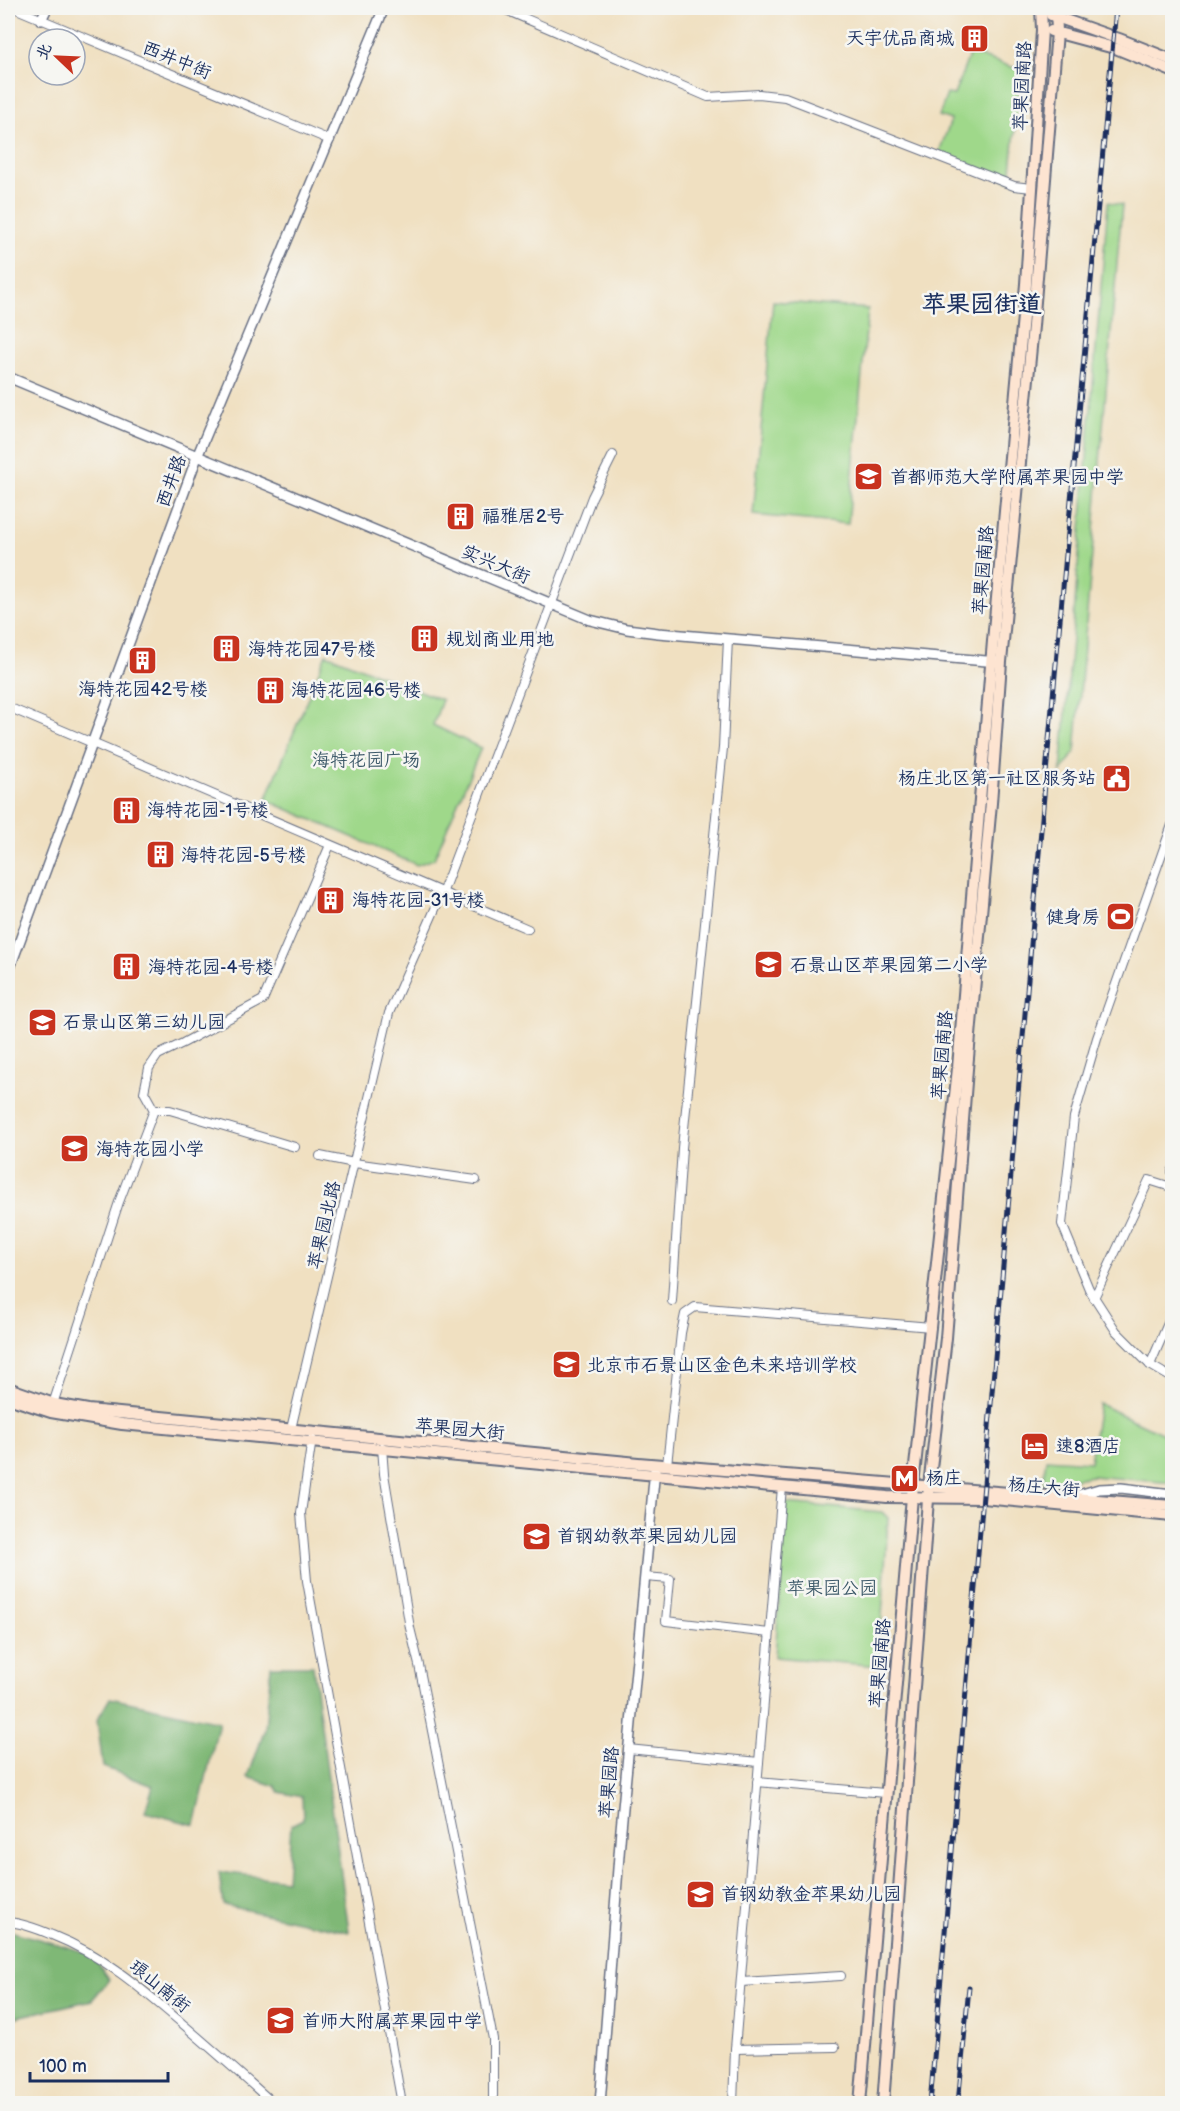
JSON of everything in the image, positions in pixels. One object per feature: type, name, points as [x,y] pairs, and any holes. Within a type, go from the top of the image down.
[{"type":"main road","name":"苹果园南路","points":[[860,2103],[912,1491],[958,1068],[996,662],[1026,284],[1042,30],[1041,10]]},
{"type":"main road","points":[[1041,10],[1057,12],[1173,60]]},
{"type":"main road","name":"苹果园南路","points":[[883,2103],[929,1491],[946,1338],[967,1069],[992,803],[996,662],[1033,326],[1057,12]]},
{"type":"main road","points":[[1042,30],[1118,49],[1173,71]]},
{"type":"main road","name":"苹果园大街","points":[[8,1388],[52,1408],[291,1429],[313,1436]]},
{"type":"main road","name":"苹果园大街","points":[[8,1398],[122,1424],[313,1436],[912,1491]]},
{"type":"main road","name":"苹果园大街","points":[[659,1468],[782,1487],[887,1497],[912,1491]]},
{"type":"main road","name":"杨庄大街","points":[[912,1491],[1072,1497],[1173,1506]]},
{"type":"main road","name":"杨庄大街","points":[[929,1491],[1173,1516]]},
{"type":"street","name":"西井中街","points":[[14,8],[330,140]]},
{"type":"street","points":[[41,20],[47,8]]},
{"type":"street","name":"西井路","points":[[8,973],[197,457],[384,8]]},
{"type":"street","points":[[501,8],[708,97],[759,94],[785,97],[1014,186],[1032,188]]},
{"type":"street","name":"实兴大街","points":[[8,377],[552,605],[610,626],[645,632],[996,662]]},
{"type":"street","name":"苹果园北路","points":[[291,1429],[385,1027],[396,995],[443,891],[592,497],[613,455]]},
{"type":"street","points":[[672,1301],[682,1165],[681,1148],[723,748],[728,639]]},
{"type":"street","points":[[8,707],[528,929]]},
{"type":"street","points":[[1173,825],[1097,1038],[1074,1117],[1062,1224],[1089,1289],[1116,1331],[1149,1365],[1173,1378]]},
{"type":"street","points":[[52,1408],[119,1202],[154,1110],[144,1092],[149,1068],[158,1055],[183,1044],[263,1000],[330,845]]},
{"type":"street","points":[[154,1110],[170,1110],[295,1148]]},
{"type":"street","points":[[320,1156],[476,1180]]},
{"type":"street","points":[[1094,1298],[1149,1180],[1172,1187],[1173,1171]]},
{"type":"street","points":[[659,1468],[685,1314],[694,1307],[931,1327]]},
{"type":"street","points":[[1149,1365],[1173,1314]]},
{"type":"street","points":[[313,1436],[301,1513],[307,1581],[402,2103]]},
{"type":"street","points":[[382,1443],[384,1474],[410,1628],[422,1677],[493,2039],[493,2103]]},
{"type":"street","name":"苹果园路","points":[[600,2103],[628,1749],[645,1578],[659,1468]]},
{"type":"street","points":[[733,2103],[735,2049],[782,1487]]},
{"type":"street","name":"杨庄大街","points":[[1072,1497],[1099,1489],[1121,1488],[1173,1494]]},
{"type":"street","points":[[645,1578],[670,1579],[666,1621],[769,1634]]},
{"type":"street","points":[[628,1749],[759,1762]]},
{"type":"street","points":[[757,1782],[885,1793]]},
{"type":"street","name":"琅山南街","points":[[8,1922],[40,1930],[97,1956],[134,1982],[274,2103]]},
{"type":"street","points":[[741,1982],[841,1976]]},
{"type":"street","points":[[735,2049],[835,2047]]},
{"type":"green space","points":[[970,53],[1021,70],[1010,181],[939,152],[951,120],[939,116],[947,94],[954,95]]},
{"type":"green space","points":[[1108,202],[1122,205],[1075,752],[1061,772]]},
{"type":"green space","points":[[773,301],[868,309],[848,524],[753,515]]},
{"type":"green space","name":"海特花园广场","points":[[326,654],[442,700],[433,725],[481,748],[434,859],[417,865],[266,800]]},
{"type":"green space","points":[[1099,1404],[1172,1438],[1172,1483],[1092,1476],[1043,1484],[1046,1459],[1090,1462]]},
{"type":"green space","name":"苹果园公园","points":[[786,1503],[882,1512],[888,1518],[879,1666],[775,1657]]},
{"type":"green space","points":[[271,1666],[313,1666],[349,1932],[223,1905],[219,1872],[287,1880],[291,1825],[303,1819],[302,1797],[279,1792],[275,1786],[248,1777],[265,1729]]},
{"type":"green space","points":[[110,1698],[219,1722],[195,1825],[145,1812],[153,1786],[103,1767],[97,1720]]},
{"type":"green space","points":[[8,1932],[92,1954],[109,1980],[92,2000],[8,2019]]},
{"type":"railway","points":[[930,2104],[1045,784],[1116,8]]},
{"type":"railway","points":[[958,2104],[969,1987]]},
{"type":"place","name":"天宇优品商城","points":[[975,38]]},
{"type":"place","name":"首都师范大学附属苹果园中学","points":[[869,477]]},
{"type":"place","name":"福雅居2号","points":[[461,516]]},
{"type":"place","name":"规划商业用地","points":[[425,639]]},
{"type":"place","name":"海特花园47号楼","points":[[227,649]]},
{"type":"place","name":"海特花园42号楼","points":[[143,660]]},
{"type":"place","name":"海特花园46号楼","points":[[270,690]]},
{"type":"place","name":"杨庄北区第一社区服务站","points":[[1117,778]]},
{"type":"place","name":"海特花园-1号楼","points":[[126,810]]},
{"type":"place","name":"海特花园-5号楼","points":[[160,855]]},
{"type":"place","name":"海特花园-31号楼","points":[[331,900]]},
{"type":"place","name":"健身房","points":[[1121,917]]},
{"type":"place","name":"石景山区苹果园第二小学","points":[[769,965]]},
{"type":"place","name":"海特花园-4号楼","points":[[127,967]]},
{"type":"place","name":"石景山区第三幼儿园","points":[[42,1022]]},
{"type":"place","name":"海特花园小学","points":[[75,1149]]},
{"type":"place","name":"北京市石景山区金色未来培训学校","points":[[566,1365]]},
{"type":"place","name":"速8酒店","points":[[1035,1446]]},
{"type":"place","name":"杨庄","points":[[905,1478]]},
{"type":"place","name":"首钢幼教苹果园幼儿园","points":[[536,1536]]},
{"type":"place","name":"首钢幼教金苹果幼儿园","points":[[700,1894]]},
{"type":"place","name":"首师大附属苹果园中学","points":[[281,2021]]},
{"type":"district","name":"苹果园街道","points":[[982,304]]}]
